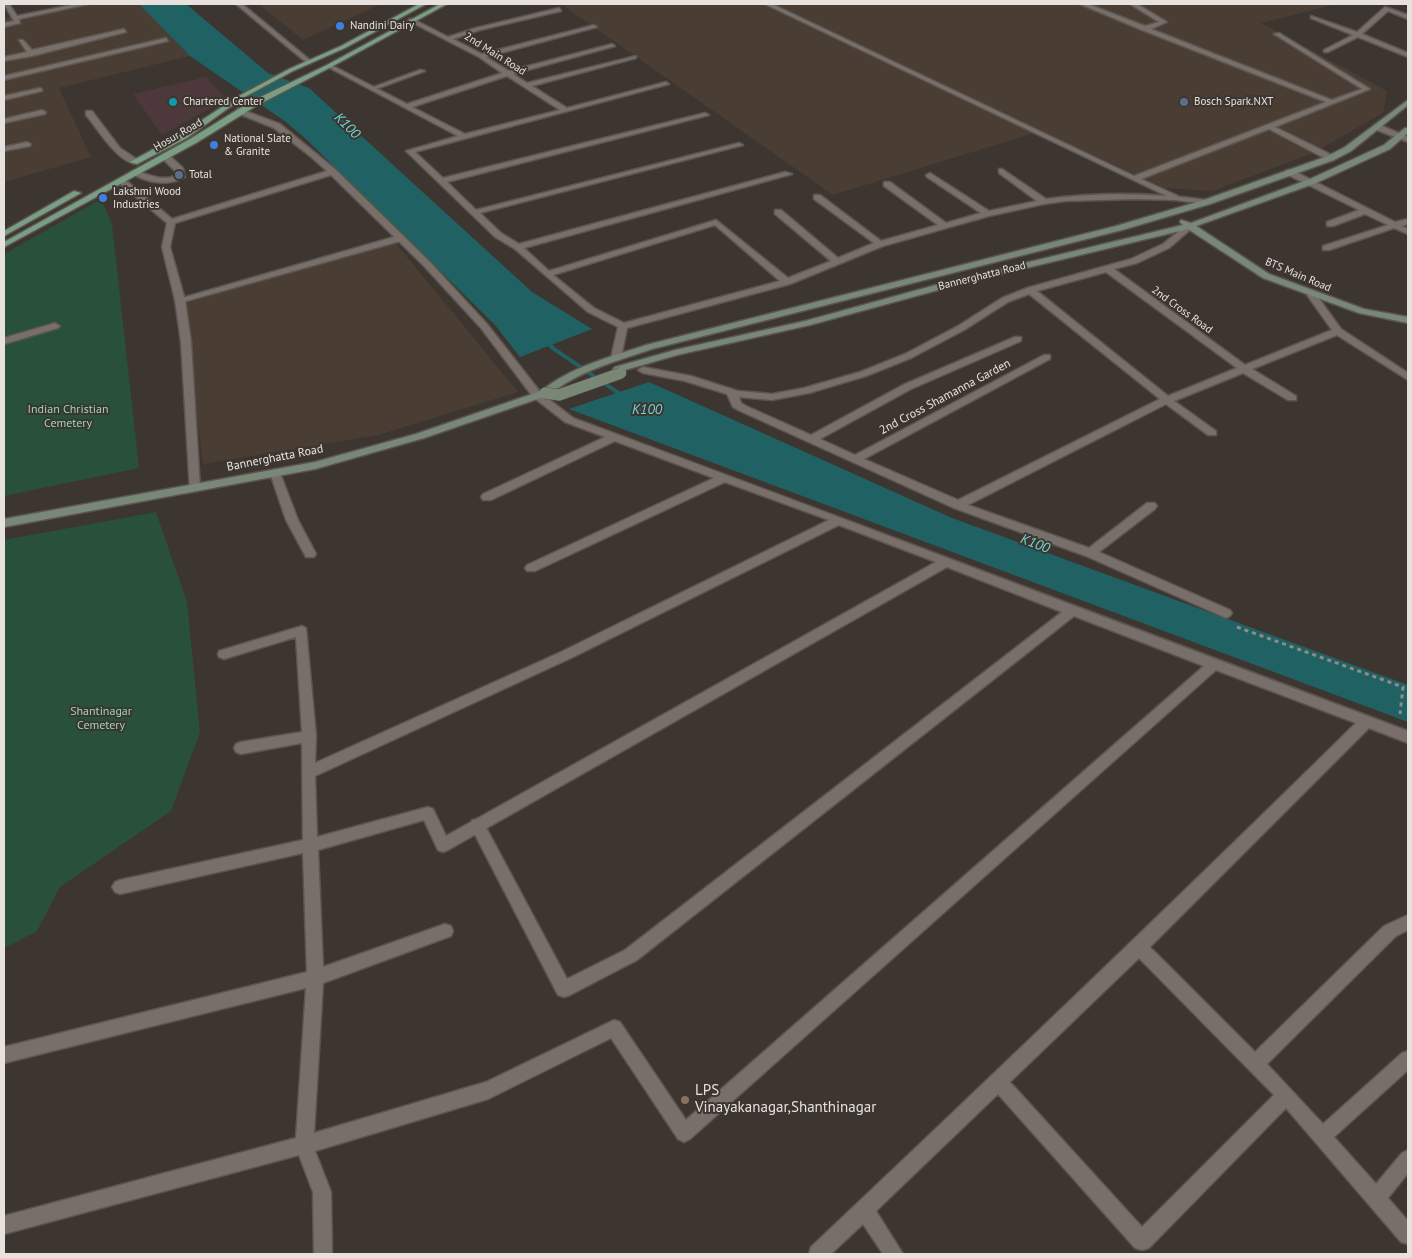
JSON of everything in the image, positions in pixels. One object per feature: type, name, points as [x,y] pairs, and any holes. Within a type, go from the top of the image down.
[{"type":"main road","name":"Hosur Road","points":[[4,245],[136,162],[184,136],[239,98],[309,62],[343,47],[423,4]]},
{"type":"main road","name":"Hosur Road","points":[[119,173],[134,172],[165,156],[240,111],[444,4]]},
{"type":"main road","points":[[541,394],[552,385],[613,359],[692,335],[1012,256],[1207,202],[1331,158],[1348,149],[1408,102]]},
{"type":"main road","name":"Bannerghatta Road","points":[[4,523],[315,466],[420,436],[541,394],[559,395],[620,371],[675,353],[807,323],[958,282],[1188,226],[1308,183],[1405,139],[1408,130]]},
{"type":"main road","points":[[4,234],[87,188]]},
{"type":"main road","name":"BTS Main Road","points":[[1170,212],[1188,226],[1266,276],[1312,295],[1362,311],[1408,320]]},
{"type":"main road","name":"Bannerghatta Road","points":[[620,371],[643,370]]},
{"type":"street","points":[[8,4],[16,20]]},
{"type":"street","points":[[4,25],[16,20],[85,4]]},
{"type":"street","points":[[239,4],[309,62]]},
{"type":"street","points":[[768,4],[1175,198]]},
{"type":"street","points":[[1083,4],[1331,102]]},
{"type":"street","points":[[1133,4],[1164,22],[1144,29]]},
{"type":"street","points":[[1326,51],[1358,35],[1387,8],[1408,17]]},
{"type":"street","points":[[450,38],[478,29],[559,10]]},
{"type":"street","points":[[1313,17],[1408,55]]},
{"type":"street","name":"2nd Main Road","points":[[411,20],[450,38],[481,56],[565,110]]},
{"type":"street","points":[[481,56],[594,26]]},
{"type":"street","points":[[4,59],[124,31]]},
{"type":"street","points":[[1135,178],[1367,89],[1277,34]]},
{"type":"street","points":[[22,40],[32,54]]},
{"type":"street","points":[[4,78],[166,40]]},
{"type":"street","points":[[408,106],[508,73],[612,46]]},
{"type":"street","points":[[526,85],[634,56]]},
{"type":"street","points":[[329,66],[464,137]]},
{"type":"street","points":[[374,88],[422,71]]},
{"type":"street","points":[[666,84],[410,151],[498,235],[518,247],[591,310],[622,326],[787,282],[880,244],[988,214],[1044,202],[1065,199],[1175,198],[1207,202]]},
{"type":"street","points":[[4,98],[40,90]]},
{"type":"street","points":[[418,112],[432,107]]},
{"type":"street","points":[[240,111],[277,126],[333,172],[401,238],[484,326],[541,394],[570,420],[839,520],[1072,611],[1408,737]]},
{"type":"street","points":[[4,121],[42,112]]},
{"type":"street","points":[[89,113],[117,150],[136,162]]},
{"type":"street","points":[[442,182],[705,115]]},
{"type":"street","points":[[1268,126],[1331,158]]},
{"type":"street","points":[[1377,127],[1405,139]]},
{"type":"street","points":[[4,149],[26,144]]},
{"type":"street","points":[[476,212],[740,146]]},
{"type":"street","points":[[134,172],[164,181],[180,178],[182,175],[180,170],[165,156]]},
{"type":"street","points":[[1002,171],[1044,202]]},
{"type":"street","points":[[171,222],[333,172]]},
{"type":"street","points":[[1289,172],[1408,232]]},
{"type":"street","points":[[119,173],[171,222]]},
{"type":"street","points":[[518,247],[788,174]]},
{"type":"street","points":[[930,176],[988,214]]},
{"type":"street","points":[[887,184],[945,226]]},
{"type":"street","points":[[818,197],[880,244]]},
{"type":"street","points":[[1330,224],[1365,210]]},
{"type":"street","points":[[778,212],[836,261]]},
{"type":"street","points":[[1326,248],[1408,221]]},
{"type":"street","points":[[171,222],[166,247],[180,300],[186,342],[194,488]]},
{"type":"street","points":[[547,274],[716,222],[787,282]]},
{"type":"street","points":[[643,370],[687,378],[732,393],[772,398],[863,374],[908,356],[961,328],[1005,300],[1030,290],[1134,261],[1166,246],[1188,226]]},
{"type":"street","points":[[180,300],[401,238]]},
{"type":"street","name":"2nd Cross Road","points":[[1106,268],[1244,369],[1292,398]]},
{"type":"street","points":[[1030,290],[1167,400],[1212,433]]},
{"type":"street","points":[[1312,295],[1338,331],[1408,377]]},
{"type":"street","points":[[4,341],[55,326]]},
{"type":"street","points":[[613,359],[622,326]]},
{"type":"street","points":[[958,504],[1167,400],[1338,331]]},
{"type":"street","points":[[812,439],[908,387],[1018,339]]},
{"type":"street","name":"2nd Cross Shamanna Garden","points":[[855,460],[1047,357]]},
{"type":"street","points":[[732,393],[737,405],[742,408],[855,460],[958,504],[1090,553],[1226,613]]},
{"type":"street","points":[[487,497],[614,437]]},
{"type":"street","points":[[275,473],[292,520],[310,554]]},
{"type":"street","points":[[531,568],[723,478]]},
{"type":"street","points":[[1090,553],[1151,506]]},
{"type":"street","points":[[308,773],[566,655],[839,520]]},
{"type":"street","points":[[120,887],[311,845],[428,813],[443,845],[948,562]]},
{"type":"street","points":[[477,825],[564,989],[631,955],[1072,611]]},
{"type":"street","points":[[224,654],[302,631],[309,736],[308,773],[315,978],[304,1145],[322,1192],[323,1254]]},
{"type":"street","points":[[4,1225],[304,1145],[488,1090],[614,1028],[684,1133],[1214,664]]},
{"type":"street","points":[[818,1254],[1139,947],[1368,721]]},
{"type":"street","points":[[241,748],[309,736]]},
{"type":"street","points":[[1255,1064],[1390,931],[1408,922]]},
{"type":"street","points":[[4,1055],[315,978],[445,931]]},
{"type":"street","points":[[1139,947],[1286,1095],[1408,1235]]},
{"type":"street","points":[[1322,1136],[1408,1059]]},
{"type":"street","points":[[998,1081],[1142,1241],[1286,1095]]},
{"type":"street","points":[[1376,1198],[1408,1159]]},
{"type":"street","points":[[864,1209],[894,1254]]},
{"type":"path","points":[[1401,710],[1403,689]]},
{"type":"shaded area","points":[[76,4],[139,4],[190,56],[59,88],[91,157],[4,182],[4,16],[6,18]]},
{"type":"shaded area","points":[[258,4],[381,4],[303,40]]},
{"type":"shaded area","name":"Bosch Spark.NXT","points":[[561,4],[1337,4],[1261,23],[1387,91],[1383,113],[1313,153],[1213,191],[1165,188],[1041,131],[833,195]]},
{"type":"shaded area","points":[[206,77],[227,99],[162,135],[133,94]]},
{"type":"shaded area","points":[[394,241],[518,392],[378,435],[203,464],[183,304]]},
{"type":"green space","name":"Indian Christian Cemetery","points":[[101,199],[112,224],[139,468],[4,496],[4,254]]},
{"type":"green space","name":"Shantinagar Cemetery","points":[[156,512],[187,602],[200,732],[171,811],[60,887],[37,931],[4,948],[4,540]]},
{"type":"water","name":"K100","points":[[139,4],[186,4],[268,73],[309,88],[532,292],[592,329],[520,357],[495,325],[307,140],[286,122],[190,56]]},
{"type":"water","name":"K100","points":[[649,382],[952,518],[1408,685],[1408,722],[569,409]]},
{"type":"waterway","name":"K100","points":[[544,339],[554,349],[626,398]]},
{"type":"place","name":"Nandini Dairy","points":[[340,26]]},
{"type":"place","name":"Chartered Center","points":[[173,102]]},
{"type":"place","name":"Bosch Spark.NXT","points":[[1184,102]]},
{"type":"place","name":"National Slate & Granite","points":[[214,145]]},
{"type":"place","name":"Total","points":[[179,175]]},
{"type":"place","name":"Lakshmi Wood Industries","points":[[103,198]]},
{"type":"place","name":"LPS Vinayakanagar,Shanthinagar","points":[[685,1100]]}]
